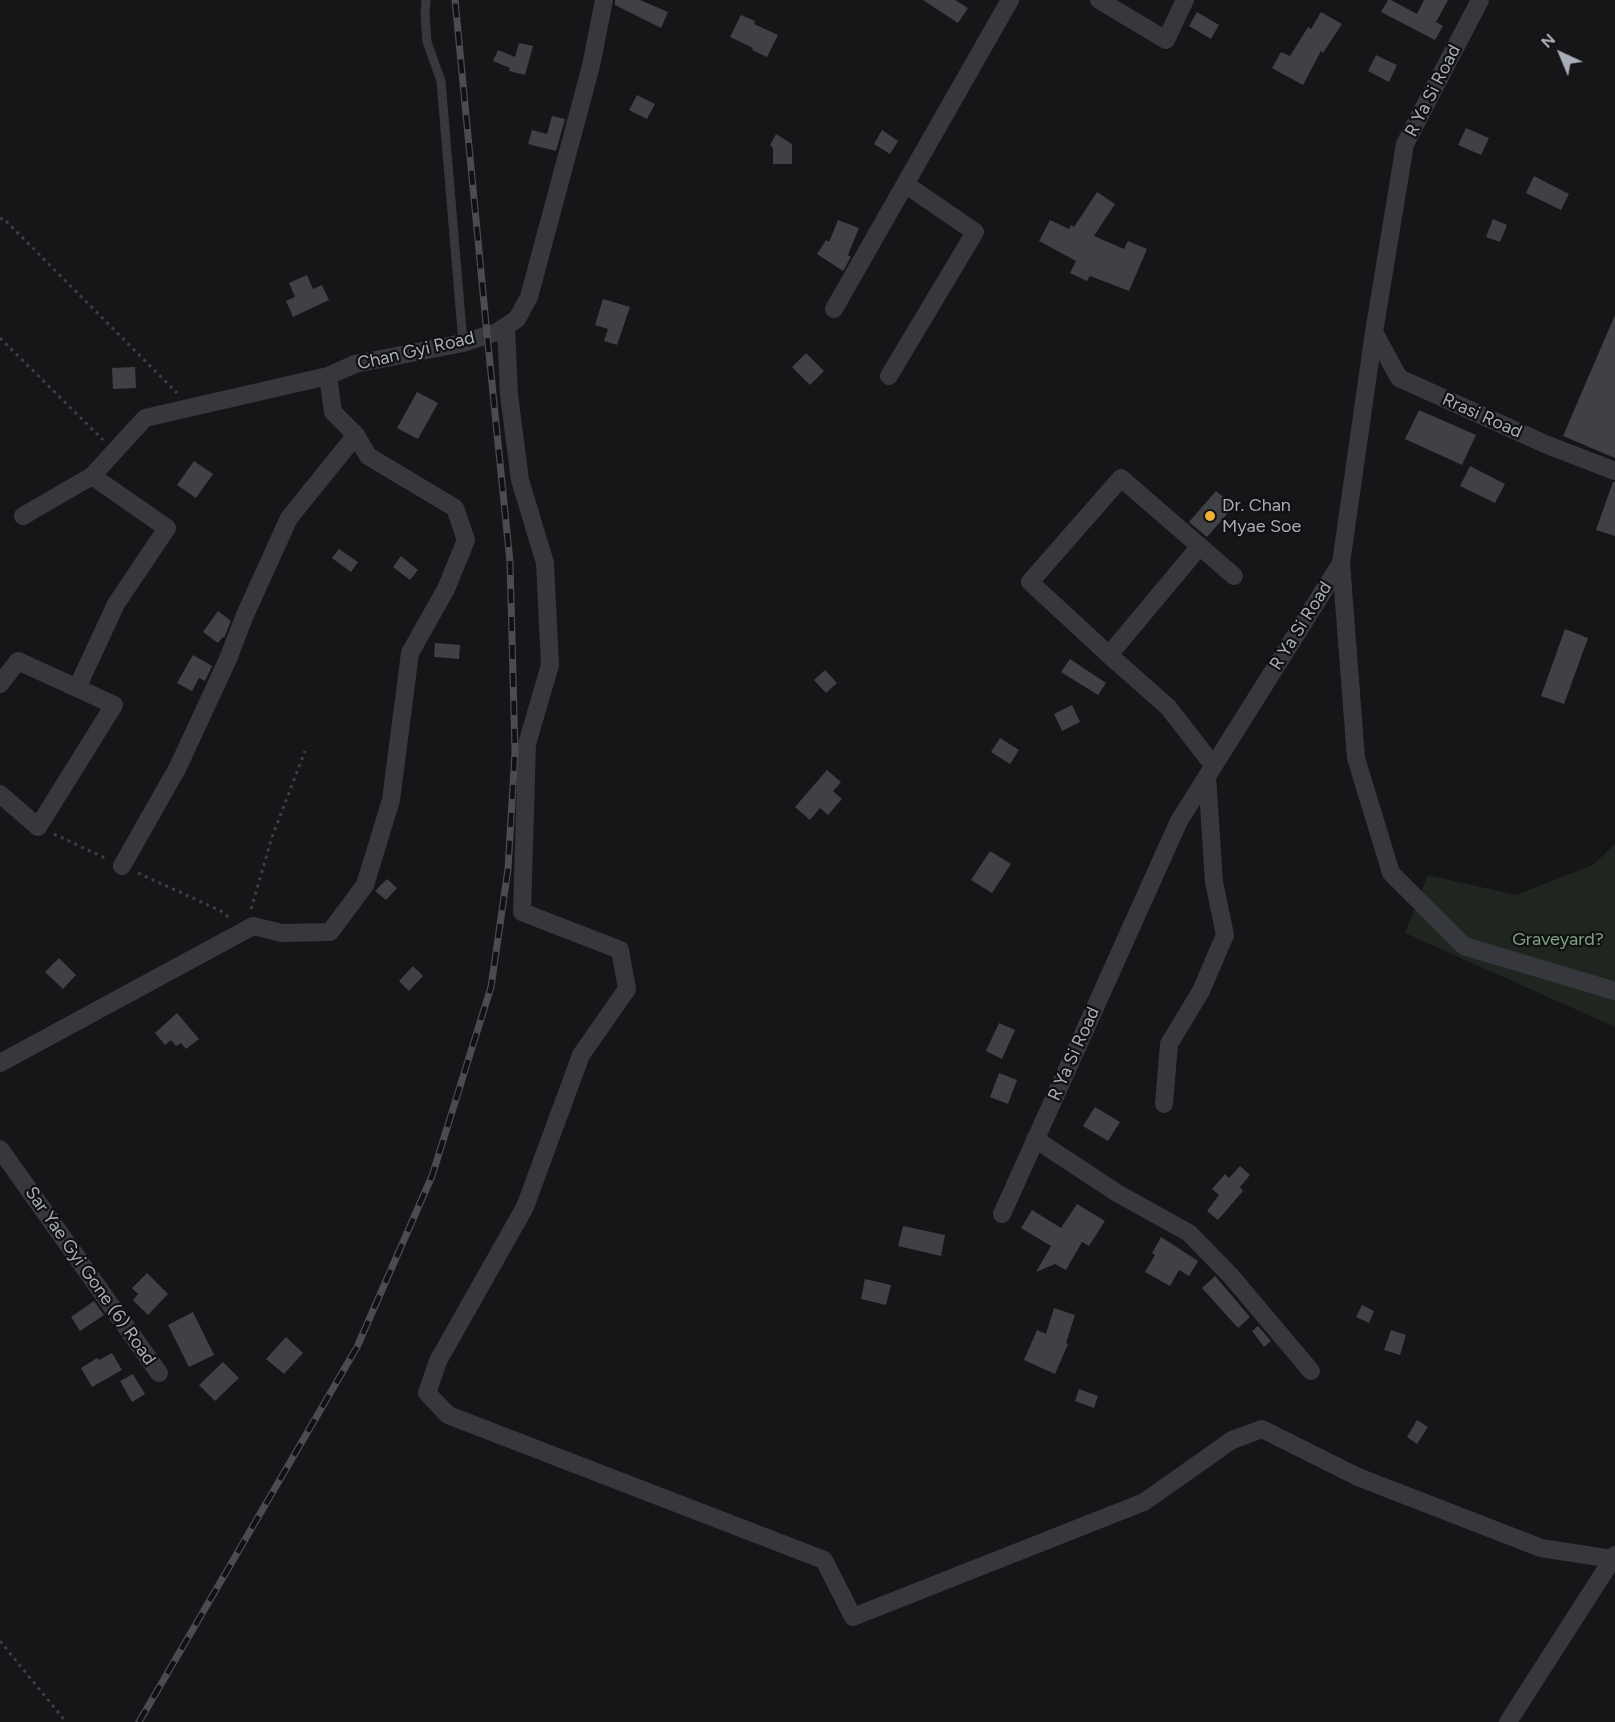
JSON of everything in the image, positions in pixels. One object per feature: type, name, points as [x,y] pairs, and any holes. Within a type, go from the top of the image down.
[{"type":"street","name":"Chan Gyi Road","points":[[23,516],[92,476],[145,418],[328,376],[355,364],[463,343],[497,332],[517,319],[529,297],[591,66],[604,0]]},
{"type":"street","points":[[834,309],[1010,0]]},
{"type":"street","points":[[1099,0],[1166,40],[1185,0]]},
{"type":"street","name":"R Ya Si Road","points":[[1002,1214],[1179,821],[1341,563],[1374,332],[1405,144],[1480,0]]},
{"type":"street","points":[[889,376],[975,232],[905,183]]},
{"type":"street","points":[[506,326],[509,395],[520,480],[545,563],[549,665],[527,744],[522,912],[620,950],[627,989],[581,1055],[525,1208],[438,1362],[427,1393],[448,1415],[824,1560],[853,1617],[1144,1502],[1232,1440],[1262,1429],[1358,1476],[1541,1548],[1614,1557],[1508,1722]]},
{"type":"street","name":"Rrasi Road","points":[[1374,332],[1399,378],[1545,444],[1615,471]]},
{"type":"street","points":[[0,1064],[253,926],[282,933],[330,932],[365,885],[391,800],[410,653],[446,589],[466,540],[455,508],[368,456],[356,435],[333,412],[328,376]]},
{"type":"street","points":[[122,866],[178,767],[289,518],[356,435]]},
{"type":"street","points":[[77,688],[116,604],[167,528],[92,476]]},
{"type":"street","points":[[1164,1104],[1168,1044],[1201,991],[1225,935],[1214,882],[1210,771],[1168,707],[1030,582],[1121,477],[1234,576]]},
{"type":"street","points":[[1109,655],[1200,546]]},
{"type":"street","points":[[1341,563],[1356,758],[1391,873],[1464,946],[1615,991]]},
{"type":"street","points":[[0,684],[18,661],[114,705],[38,826],[0,794]]},
{"type":"street","points":[[1035,1139],[1117,1194],[1189,1233],[1231,1276],[1311,1371]]},
{"type":"street","name":"Sar Yae Gyi Gone (6) Road","points":[[0,1149],[159,1373]]},
{"type":"lane","points":[[426,0],[427,42],[441,81],[463,343]]},
{"type":"path","points":[[0,219],[3,218],[191,407]]},
{"type":"path","points":[[0,338],[115,451]]},
{"type":"path","points":[[38,826],[221,911],[245,930],[272,837],[305,751]]},
{"type":"path","points":[[0,1641],[66,1722]]},
{"type":"green space","name":"Graveyard?","points":[[1615,844],[1615,1027],[1405,933],[1428,875],[1516,895],[1593,865]]},
{"type":"building","points":[[615,0],[640,0],[668,12],[661,28],[615,5]]},
{"type":"building","points":[[923,0],[955,0],[968,8],[958,23]]},
{"type":"building","points":[[1388,0],[1417,14],[1424,0],[1448,0],[1436,22],[1443,26],[1435,40],[1381,12]]},
{"type":"building","points":[[1197,12],[1219,25],[1211,39],[1189,26]]},
{"type":"building","points":[[1321,12],[1342,24],[1323,53],[1321,51],[1303,85],[1272,68],[1281,52],[1290,56],[1308,27],[1311,29]]},
{"type":"building","points":[[741,15],[778,35],[767,57],[730,37]]},
{"type":"building","points":[[519,43],[533,46],[525,75],[509,71],[510,68],[493,61],[498,50],[515,57]]},
{"type":"building","points":[[1376,55],[1397,65],[1389,82],[1368,71]]},
{"type":"building","points":[[637,95],[655,104],[647,119],[629,110]]},
{"type":"building","points":[[552,116],[565,119],[556,151],[528,144],[532,130],[547,134]]},
{"type":"building","points":[[1466,128],[1489,138],[1481,155],[1458,145]]},
{"type":"building","points":[[882,130],[898,141],[890,154],[874,144]]},
{"type":"building","points":[[776,134],[792,144],[792,164],[773,164],[773,148],[770,145]]},
{"type":"building","points":[[1534,176],[1569,194],[1561,210],[1526,193]]},
{"type":"building","points":[[1097,192],[1115,204],[1094,236],[1124,249],[1128,241],[1147,249],[1129,291],[1090,276],[1087,281],[1070,273],[1076,261],[1039,241],[1050,220],[1069,229],[1071,225],[1074,227]]},
{"type":"building","points":[[1493,219],[1507,225],[1500,242],[1486,237]]},
{"type":"building","points":[[838,220],[859,228],[848,255],[851,257],[843,271],[817,254],[826,240],[829,242]]},
{"type":"building","points":[[307,275],[313,289],[322,285],[329,300],[293,317],[286,301],[295,297],[289,283]]},
{"type":"building","points":[[603,299],[630,307],[617,345],[604,341],[608,329],[595,325]]},
{"type":"building","points":[[1615,315],[1615,458],[1563,436]]},
{"type":"building","points":[[806,353],[824,371],[810,385],[792,367]]},
{"type":"building","points":[[135,367],[136,388],[113,389],[112,368]]},
{"type":"building","points":[[417,392],[438,403],[418,439],[397,428]]},
{"type":"building","points":[[1419,410],[1476,435],[1462,465],[1405,439]]},
{"type":"building","points":[[194,461],[213,474],[196,498],[177,485]]},
{"type":"building","points":[[1470,466],[1505,484],[1495,503],[1460,486]]},
{"type":"building","points":[[1613,482],[1615,482],[1615,536],[1596,530]]},
{"type":"building","name":"Dr. Chan Myae Soe","points":[[1216,491],[1234,506],[1207,537],[1189,522]]},
{"type":"building","points":[[339,549],[358,562],[351,572],[332,558]]},
{"type":"building","points":[[401,556],[418,570],[410,580],[393,567]]},
{"type":"building","points":[[218,611],[231,621],[224,638],[218,643],[203,632]]},
{"type":"building","points":[[1565,629],[1588,638],[1564,704],[1541,696]]},
{"type":"building","points":[[435,643],[460,645],[459,659],[434,657]]},
{"type":"building","points":[[193,655],[212,666],[205,681],[199,678],[192,691],[177,683]]},
{"type":"building","points":[[1070,659],[1106,683],[1098,695],[1061,672]]},
{"type":"building","points":[[825,670],[837,683],[826,693],[814,680]]},
{"type":"building","points":[[1072,705],[1080,722],[1062,731],[1054,714]]},
{"type":"building","points":[[1000,738],[1019,750],[1010,764],[991,752]]},
{"type":"building","points":[[827,770],[841,782],[833,791],[842,799],[828,815],[820,808],[810,820],[795,807]]},
{"type":"building","points":[[990,851],[1011,864],[992,893],[971,880]]},
{"type":"building","points":[[387,879],[397,888],[386,900],[375,891]]},
{"type":"building","points":[[59,958],[76,975],[63,989],[45,972]]},
{"type":"building","points":[[413,966],[423,976],[409,991],[399,981]]},
{"type":"building","points":[[177,1013],[199,1039],[186,1049],[181,1043],[176,1046],[171,1040],[165,1045],[155,1033]]},
{"type":"building","points":[[999,1023],[1015,1030],[1002,1059],[986,1051]]},
{"type":"building","points":[[999,1073],[1017,1080],[1008,1104],[990,1097]]},
{"type":"building","points":[[1095,1107],[1120,1122],[1108,1141],[1083,1126]]},
{"type":"building","points":[[1240,1166],[1250,1175],[1240,1187],[1243,1191],[1218,1220],[1207,1211],[1219,1195],[1212,1189],[1225,1174],[1229,1178]]},
{"type":"building","points":[[1077,1204],[1105,1221],[1089,1246],[1082,1242],[1066,1270],[1055,1264],[1036,1272],[1051,1246],[1021,1228],[1032,1210],[1061,1228]]},
{"type":"building","points":[[903,1226],[945,1235],[941,1256],[898,1246]]},
{"type":"building","points":[[1161,1237],[1198,1261],[1189,1276],[1179,1270],[1170,1286],[1145,1272],[1155,1255],[1152,1253]]},
{"type":"building","points":[[147,1273],[168,1294],[148,1315],[133,1300],[138,1294],[132,1288]]},
{"type":"building","points":[[1215,1276],[1250,1317],[1238,1328],[1202,1288]]},
{"type":"building","points":[[865,1279],[891,1285],[886,1305],[861,1299]]},
{"type":"building","points":[[94,1301],[104,1315],[80,1331],[71,1317]]},
{"type":"building","points":[[1362,1305],[1374,1311],[1369,1323],[1356,1317]]},
{"type":"building","points":[[1054,1308],[1075,1315],[1066,1343],[1068,1344],[1055,1374],[1024,1360],[1037,1330],[1046,1334]]},
{"type":"building","points":[[193,1312],[214,1355],[189,1367],[168,1325]]},
{"type":"building","points":[[1258,1326],[1271,1341],[1264,1347],[1252,1331]]},
{"type":"building","points":[[1391,1330],[1406,1335],[1400,1355],[1384,1350]]},
{"type":"building","points":[[286,1337],[303,1353],[284,1374],[266,1359]]},
{"type":"building","points":[[112,1353],[122,1370],[92,1387],[81,1368],[97,1358],[99,1360]]},
{"type":"building","points":[[223,1362],[239,1378],[215,1401],[199,1385]]},
{"type":"building","points":[[133,1374],[145,1394],[132,1402],[120,1381]]},
{"type":"building","points":[[1079,1389],[1098,1396],[1094,1408],[1075,1401]]},
{"type":"building","points":[[1417,1420],[1428,1427],[1417,1444],[1407,1437]]},
{"type":"railway","points":[[139,1722],[357,1347],[432,1176],[491,987],[508,869],[515,752],[510,562],[455,0]]},
{"type":"place","name":"Dr. Chan Myae Soe","points":[[1210,516]]}]
